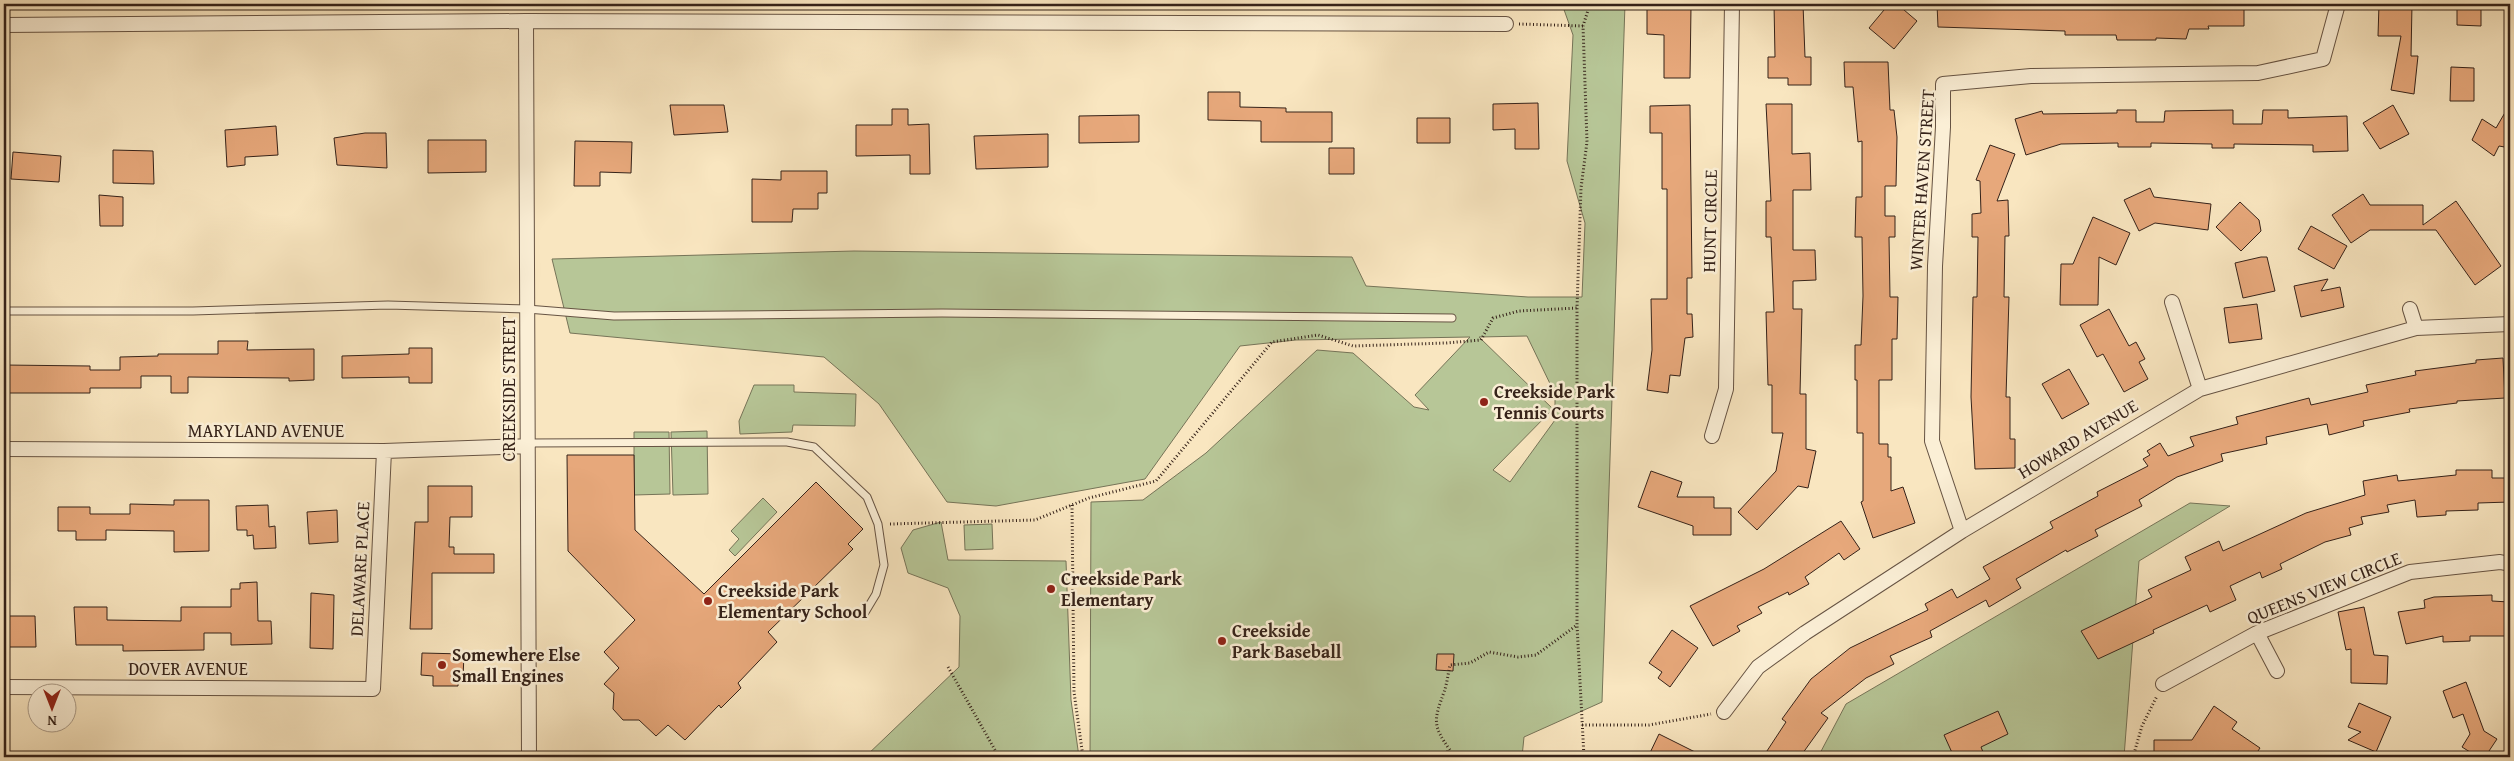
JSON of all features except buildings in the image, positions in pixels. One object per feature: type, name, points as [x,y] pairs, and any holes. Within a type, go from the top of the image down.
[{"type":"street","name":"HUNT CIRCLE","points":[[1712,436],[1726,390],[1732,4]]},
{"type":"street","name":"WINTER HAVEN STREET","points":[[1962,531],[1932,441],[1935,266],[1943,127],[1943,84],[2031,76],[2258,73],[2323,59],[2338,4]]},
{"type":"street","points":[[4,25],[526,22],[1506,24]]},
{"type":"street","name":"CREEKSIDE STREET","points":[[526,22],[529,757]]},
{"type":"street","points":[[2172,302],[2200,388]]},
{"type":"street","points":[[2410,308],[2416,328]]},
{"type":"street","name":"HOWARD AVENUE","points":[[1724,712],[1758,667],[1962,531],[2200,388],[2416,328],[2510,324]]},
{"type":"street","name":"MARYLAND AVENUE","points":[[4,448],[384,451],[528,444]]},
{"type":"street","name":"DELAWARE PLACE","points":[[373,689],[384,451]]},
{"type":"street","name":"QUEENS VIEW CIRCLE","points":[[2163,684],[2257,633],[2410,572],[2500,562],[2510,564]]},
{"type":"street","points":[[2257,633],[2277,670]]},
{"type":"street","name":"DOVER AVENUE","points":[[4,687],[373,689]]},
{"type":"lane","points":[[4,311],[193,311],[388,305],[527,309],[614,316],[942,313],[1452,318]]},
{"type":"lane","points":[[528,444],[787,442],[814,447],[867,497],[878,524],[884,565],[876,594],[864,614]]},
{"type":"path","points":[[1584,757],[1576,625],[1577,308],[1581,188],[1587,142],[1583,26],[1590,4]]},
{"type":"path","points":[[1506,24],[1583,26]]},
{"type":"path","points":[[878,524],[1035,520],[1089,498],[1156,481],[1272,342],[1318,335],[1354,346],[1446,344],[1481,340],[1493,318],[1519,311],[1577,308]]},
{"type":"path","points":[[1072,505],[1074,692],[1083,757]]},
{"type":"path","points":[[1438,757],[1450,750],[1440,736],[1435,723],[1436,710],[1444,691],[1450,665],[1470,663],[1489,652],[1518,657],[1536,655],[1576,625]]},
{"type":"path","points":[[948,667],[999,757]]},
{"type":"path","points":[[2133,757],[2142,726],[2163,684]]},
{"type":"path","points":[[1582,725],[1649,724],[1724,712]]},
{"type":"green space","points":[[1562,4],[1625,4],[1602,702],[1524,737],[1522,757],[1090,757],[1091,502],[1143,500],[1206,453],[1317,350],[1353,353],[1414,407],[1429,410],[1415,395],[1470,337],[1296,340],[1240,346],[1145,479],[996,506],[947,502],[879,404],[824,357],[570,333],[552,259],[854,251],[1352,257],[1366,286],[1528,297],[1582,297],[1585,223],[1567,161],[1573,35]],"holes":[[[1527,336],[1555,394],[1555,420],[1510,482],[1493,470],[1553,409],[1479,337]]]},
{"type":"green space","points":[[754,385],[794,385],[794,392],[856,394],[855,426],[793,425],[792,432],[740,434],[739,421]]},
{"type":"green space","points":[[707,431],[708,494],[673,495],[671,432]]},
{"type":"green space","points":[[634,432],[669,432],[670,494],[634,495]]},
{"type":"green space","points":[[763,498],[777,512],[735,556],[729,550],[739,539],[731,531]]},
{"type":"green space","points":[[2190,503],[2230,506],[2139,561],[2124,757],[1818,757],[1846,704]]},
{"type":"green space","points":[[941,522],[948,560],[1066,561],[1071,700],[1079,757],[865,757],[959,667],[960,616],[948,588],[908,573],[901,548],[913,530]]},
{"type":"green space","points":[[992,524],[993,549],[965,550],[964,525]]},
{"type":"place","name":"Creekside Park Tennis Courts","points":[[1484,402]]},
{"type":"place","name":"Creekside Park Elementary","points":[[1051,589]]},
{"type":"place","name":"Creekside Park Elementary School","points":[[708,601]]},
{"type":"place","name":"Creekside Park Baseball","points":[[1222,641]]},
{"type":"place","name":"Somewhere Else Small Engines","points":[[442,665]]}]
